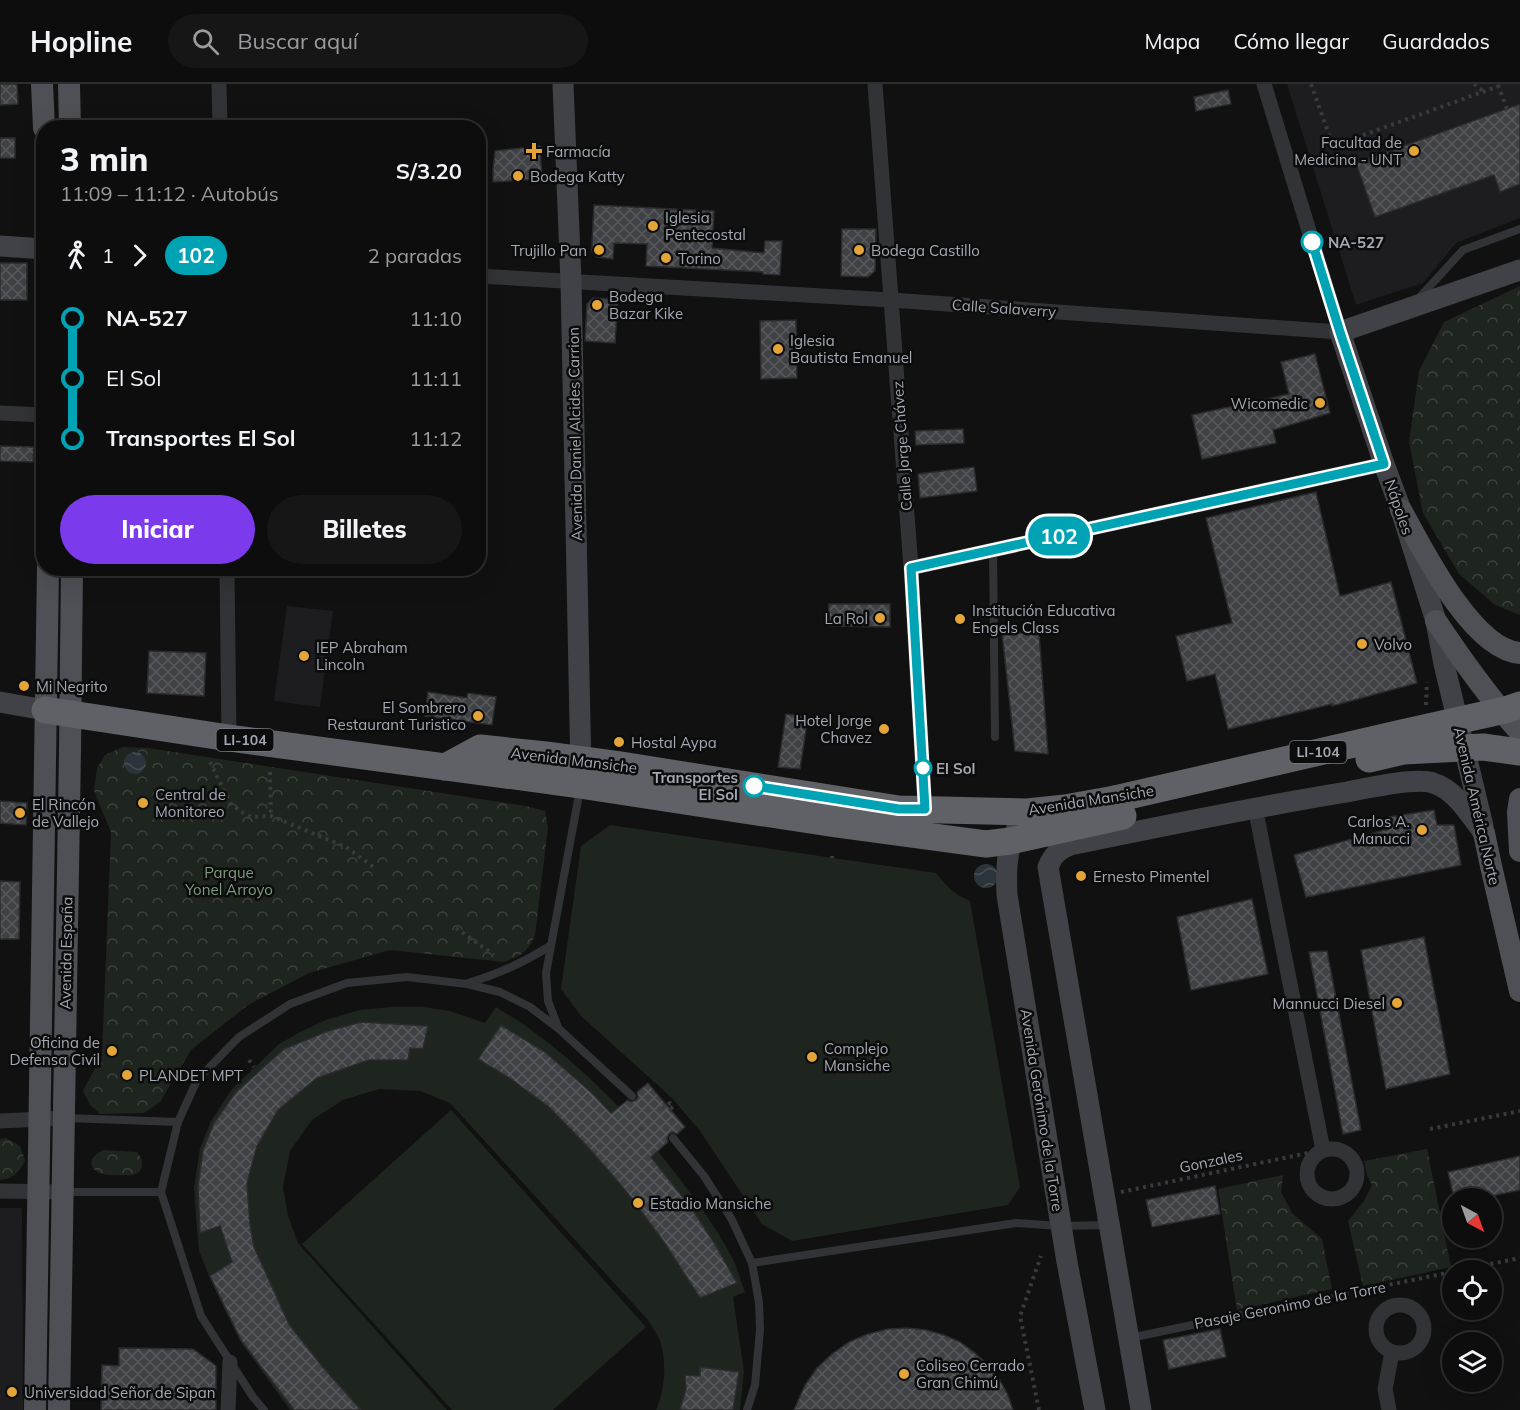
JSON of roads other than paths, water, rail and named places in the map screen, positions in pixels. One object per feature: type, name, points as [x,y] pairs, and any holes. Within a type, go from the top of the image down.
[{"type":"highway","name":"Avenida Mansiche","points":[[58,712],[446,767],[480,748],[581,772],[836,824],[986,844],[1010,842],[1119,808],[1390,735],[1520,705]]},
{"type":"highway","name":"Avenida Mansiche","points":[[581,772],[899,809],[1027,812],[1065,808],[1119,808],[1402,751],[1483,747],[1520,752]]},
{"type":"main road","points":[[42,84],[44,120]]},
{"type":"main road","points":[[69,84],[70,120]]},
{"type":"main road","name":"Avenida Daniel Alcides Carrion","points":[[563,84],[571,281],[581,772]]},
{"type":"main road","points":[[0,246],[36,248]]},
{"type":"main road","name":"Calle Salaverry","points":[[1340,332],[1520,270]]},
{"type":"main road","name":"Nápoles","points":[[1340,332],[1436,621]]},
{"type":"main road","points":[[1401,510],[1425,555],[1462,612],[1487,639],[1513,652],[1520,653]]},
{"type":"main road","name":"Avenida España","points":[[49,576],[58,712],[64,1118],[58,1410]]},
{"type":"main road","name":"Avenida España","points":[[35,1410],[39,1119],[58,712],[71,576]]},
{"type":"main road","points":[[1436,621],[1498,709],[1520,732]]},
{"type":"main road","name":"Avenida América Norte","points":[[1436,621],[1520,992]]},
{"type":"main road","points":[[0,702],[58,712]]},
{"type":"main road","points":[[1141,1410],[1048,867],[1053,856],[1070,845],[1255,807],[1391,784],[1423,781],[1445,788],[1485,833]]},
{"type":"main road","points":[[1520,800],[1518,812],[1520,847]]},
{"type":"main road","name":"Avenida Gerónimo de la Torre","points":[[1027,812],[1010,842],[1006,873],[1007,895],[1061,1226],[1095,1410]]},
{"type":"street","points":[[219,84],[220,120]]},
{"type":"street","name":"Calle Jorge Chávez","points":[[875,84],[911,568],[925,809]]},
{"type":"street","name":"Nápoles","points":[[1264,84],[1340,332]]},
{"type":"street","name":"Calle Salaverry","points":[[486,276],[891,300],[1340,332]]},
{"type":"street","points":[[0,413],[36,415]]},
{"type":"street","points":[[911,568],[1384,464]]},
{"type":"street","points":[[227,576],[229,738]]},
{"type":"street","points":[[1255,807],[1323,1150]]},
{"type":"street","points":[[0,1121],[64,1118]]},
{"type":"street","points":[[0,1191],[62,1192]]},
{"type":"street","points":[[1389,1410],[1385,1389],[1392,1352]]},
{"type":"street","points":[[228,1410],[230,1362]]},
{"type":"lane","points":[[1410,308],[1463,250],[1520,229]]},
{"type":"lane","points":[[993,550],[995,737]]},
{"type":"lane","points":[[559,1029],[548,1001],[546,973],[581,772]]},
{"type":"lane","points":[[467,984],[510,969],[550,946]]},
{"type":"lane","points":[[264,1410],[253,1397],[201,1316],[161,1192],[178,1122],[197,1080],[239,1037],[290,1004],[347,983],[407,977],[467,984],[500,992],[530,1007],[559,1029],[632,1096]]},
{"type":"lane","points":[[64,1118],[178,1122]]},
{"type":"lane","points":[[673,1138],[704,1176],[731,1218],[752,1263],[759,1302],[760,1330],[755,1385],[747,1410]]},
{"type":"lane","points":[[62,1192],[161,1192]]},
{"type":"lane","points":[[752,1263],[1016,1223],[1061,1226],[1110,1225]]},
{"type":"lane","name":"Pasaje Geronimo de la Torre","points":[[1128,1338],[1240,1315]]},
{"type":"water","points":[[135,752],[143,755],[146,763],[143,771],[135,774],[127,771],[124,763],[127,755]]},
{"type":"water","points":[[986,864],[994,868],[998,876],[994,884],[986,888],[978,884],[974,876],[978,868]]},
{"type":"place","name":"Farmacía","points":[[534,151]]},
{"type":"place","name":"Facultad de Medicina - UNT","points":[[1414,151]]},
{"type":"place","name":"Bodega Katty","points":[[518,176]]},
{"type":"place","name":"Iglesia Pentecostal","points":[[653,226]]},
{"type":"place","name":"NA-527","points":[[1312,242]]},
{"type":"place","name":"Trujillo Pan","points":[[599,250]]},
{"type":"place","name":"Bodega Castillo","points":[[859,250]]},
{"type":"place","name":"Torino","points":[[666,258]]},
{"type":"place","name":"Bodega Bazar Kike","points":[[597,305]]},
{"type":"place","name":"Iglesia Bautista Emanuel","points":[[778,349]]},
{"type":"place","name":"Wicomedic","points":[[1320,403]]},
{"type":"place","name":"La Rol","points":[[880,618]]},
{"type":"place","name":"Institución Educativa Engels Class","points":[[960,619]]},
{"type":"place","name":"Volvo","points":[[1362,644]]},
{"type":"place","name":"IEP Abraham Lincoln","points":[[304,656]]},
{"type":"place","name":"Mi Negrito","points":[[24,686]]},
{"type":"place","name":"El Sombrero Restaurant Turistico","points":[[478,716]]},
{"type":"place","name":"Hotel Jorge Chavez","points":[[884,729]]},
{"type":"place","name":"Hostal Aypa","points":[[619,742]]},
{"type":"place","name":"El Sol","points":[[923,768]]},
{"type":"place","name":"Transportes El Sol","points":[[754,786]]},
{"type":"place","name":"Central de Monitoreo","points":[[143,803]]},
{"type":"place","name":"El Rincón de Vallejo","points":[[20,813]]},
{"type":"place","name":"Carlos A. Manucci","points":[[1422,830]]},
{"type":"place","name":"Ernesto Pimentel","points":[[1081,876]]},
{"type":"place","name":"Mannucci Diesel","points":[[1397,1003]]},
{"type":"place","name":"Oficina de Defensa Civil","points":[[112,1051]]},
{"type":"place","name":"Complejo Mansiche","points":[[812,1057]]},
{"type":"place","name":"PLANDET MPT","points":[[127,1075]]},
{"type":"place","name":"Estadio Mansiche","points":[[638,1203]]},
{"type":"place","name":"Coliseo Cerrado Gran Chimú","points":[[904,1374]]},
{"type":"place","name":"Universidad Señor de Sipan","points":[[12,1392]]},
{"type":"park label","name":"Parque Yonel Arroyo","points":[[229,880]]}]
